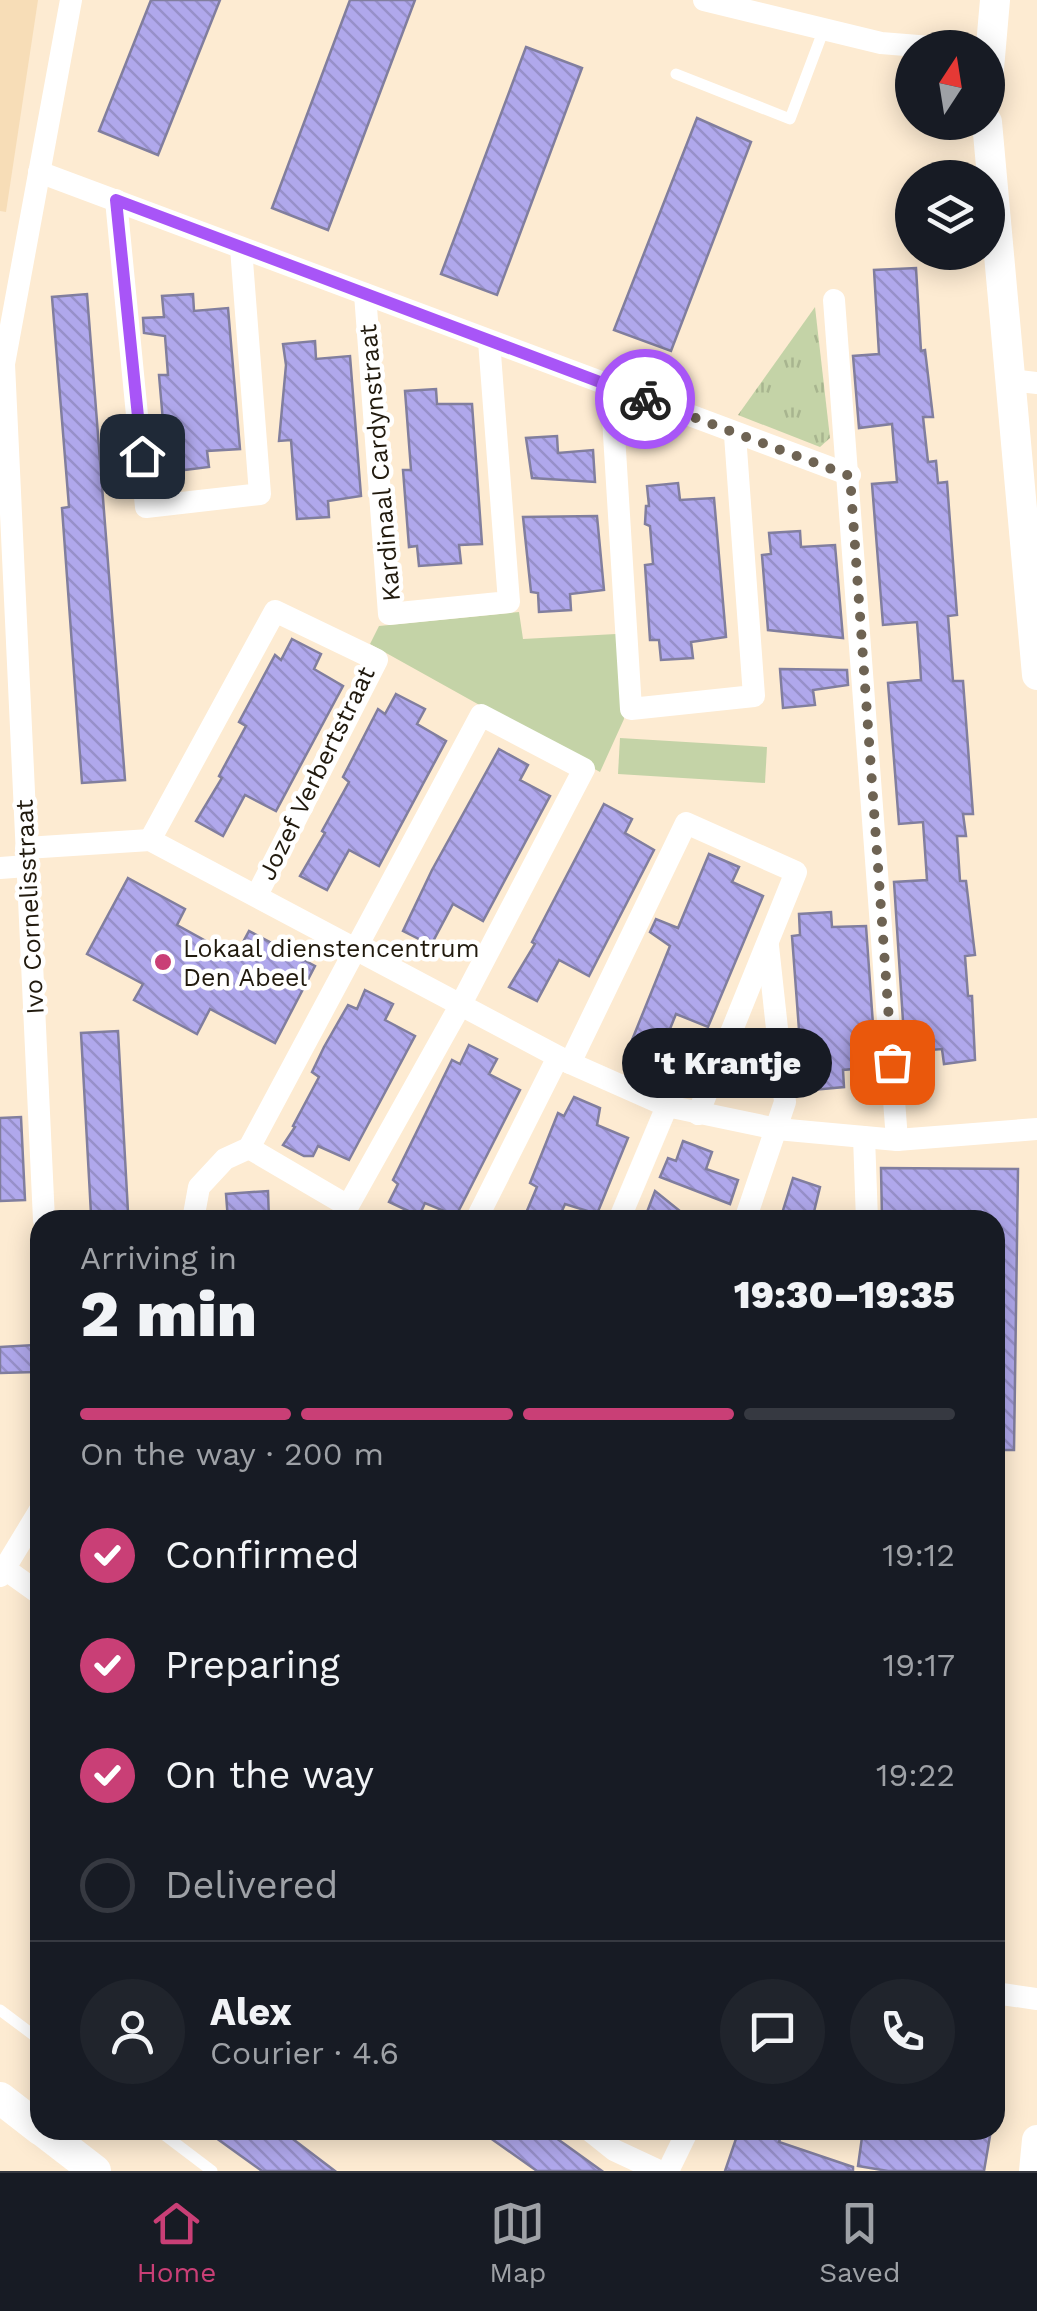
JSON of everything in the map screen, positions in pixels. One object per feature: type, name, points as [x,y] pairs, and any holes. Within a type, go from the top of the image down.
[{"type":"main road","points":[[0,2098],[30,2121]]},
{"type":"main road","points":[[55,2140],[95,2171]]},
{"type":"street","name":"Ivo Cornelisstraat","points":[[44,1210],[4,364],[71,0]]},
{"type":"street","points":[[704,0],[895,45]]},
{"type":"street","points":[[992,30],[995,0]]},
{"type":"street","points":[[990,140],[1024,382],[1037,675]]},
{"type":"street","name":"Kardinaal Cardynstraat","points":[[39,172],[850,476]]},
{"type":"street","points":[[116,200],[146,507],[260,494],[241,248]]},
{"type":"street","name":"Kardinaal Cardynstraat","points":[[365,294],[390,614],[509,602],[490,341]]},
{"type":"street","points":[[834,300],[897,1140]]},
{"type":"street","points":[[611,386],[630,710],[754,696],[736,435]]},
{"type":"street","name":"Jozef Verbertstraat","points":[[257,895],[377,660],[275,612],[150,840],[564,1060],[667,1106],[777,1129],[897,1140],[1037,1129]]},
{"type":"street","points":[[195,1210],[199,1187],[226,1160],[248,1148],[480,715],[584,769],[348,1206],[248,1148]]},
{"type":"street","points":[[482,1210],[686,824],[796,872],[698,1114]]},
{"type":"street","points":[[0,868],[26,857],[150,840]]},
{"type":"street","points":[[749,1210],[785,1102],[768,939]]},
{"type":"street","points":[[623,1210],[667,1106]]},
{"type":"street","points":[[864,1137],[866,1210]]},
{"type":"street","points":[[30,1526],[2,1572],[30,1588]]},
{"type":"street","points":[[1005,1994],[1037,1998]]},
{"type":"street","points":[[602,2140],[660,2171]]},
{"type":"street","points":[[668,2171],[683,2140]]},
{"type":"street","points":[[1034,2171],[1037,2140]]},
{"type":"lane","points":[[676,74],[790,119],[824,30]]},
{"type":"lane","points":[[0,2010],[30,2032]]},
{"type":"lane","points":[[171,2140],[212,2171]]},
{"type":"shaded area","points":[[0,0],[38,0],[6,212],[0,211]]},
{"type":"green space","points":[[815,307],[830,438],[820,447],[738,415]]},
{"type":"green space","points":[[519,612],[523,639],[616,634],[624,719],[600,772],[370,644],[379,626]]},
{"type":"green space","points":[[620,738],[767,747],[765,783],[618,774]]},
{"type":"building","points":[[151,0],[220,0],[158,155],[99,131]]},
{"type":"building","points":[[350,0],[415,0],[328,230],[272,208]]},
{"type":"building","points":[[526,47],[582,68],[497,295],[441,274]]},
{"type":"building","points":[[697,118],[751,142],[671,351],[614,330]]},
{"type":"building","points":[[874,270],[916,270],[921,351],[925,350],[933,417],[923,417],[928,462],[936,461],[938,483],[947,482],[957,615],[948,616],[953,681],[963,681],[973,814],[963,814],[966,836],[957,836],[960,881],[966,881],[975,955],[965,956],[968,996],[972,996],[975,1060],[944,1064],[942,1049],[905,1052],[894,882],[927,880],[923,822],[899,824],[888,683],[921,680],[917,622],[883,625],[872,484],[897,482],[892,424],[859,428],[853,356],[879,354]]},
{"type":"building","points":[[87,294],[125,780],[82,783],[62,508],[69,507],[52,297]]},
{"type":"building","points":[[193,294],[194,311],[228,308],[240,449],[207,451],[209,467],[176,471],[174,451],[165,450],[159,375],[168,375],[165,336],[144,333],[143,318],[164,317],[162,296]]},
{"type":"building","points":[[315,341],[316,359],[350,356],[361,496],[328,501],[329,517],[297,519],[291,440],[279,441],[286,365],[283,344]]},
{"type":"building","points":[[436,389],[437,404],[472,404],[482,544],[459,545],[461,563],[419,566],[417,546],[409,547],[403,470],[411,470],[405,391]]},
{"type":"building","points":[[557,436],[558,453],[593,450],[595,482],[532,478],[526,438]]},
{"type":"building","points":[[678,483],[680,500],[714,498],[726,637],[691,642],[693,658],[661,660],[659,640],[650,640],[645,565],[653,564],[650,526],[645,524],[649,506],[647,486]]},
{"type":"building","points":[[597,516],[604,590],[570,594],[571,610],[539,612],[538,593],[531,592],[523,517]]},
{"type":"building","points":[[800,531],[801,547],[835,545],[843,638],[768,630],[762,555],[771,554],[769,533]]},
{"type":"building","points":[[292,639],[321,654],[314,669],[343,686],[276,811],[245,795],[223,836],[196,821],[246,726],[239,722],[275,655],[281,660]]},
{"type":"building","points":[[780,669],[847,670],[848,685],[813,690],[815,705],[783,708]]},
{"type":"building","points":[[396,694],[425,709],[417,724],[446,741],[379,866],[349,850],[327,890],[300,876],[349,782],[343,777],[378,709],[385,714]]},
{"type":"building","points":[[499,749],[528,765],[520,780],[550,796],[483,921],[453,904],[431,945],[403,931]]},
{"type":"building","points":[[604,804],[632,819],[625,833],[654,850],[589,976],[559,960],[537,1001],[509,987],[535,944],[532,942]]},
{"type":"building","points":[[709,854],[739,867],[732,882],[763,896],[708,1027],[676,1014],[659,1056],[630,1045],[670,946],[650,932],[656,919],[678,928]]},
{"type":"building","name":"Lokaal dienstencentrum Den Abeel","points":[[128,878],[185,909],[177,925],[235,957],[249,931],[315,966],[275,1043],[210,1009],[197,1034],[134,1000],[143,984],[87,954]]},
{"type":"building","points":[[831,912],[832,927],[866,926],[876,1067],[843,1070],[844,1087],[813,1090],[811,1069],[802,1070],[792,936],[800,935],[799,914]]},
{"type":"building","points":[[365,990],[393,1004],[385,1020],[415,1036],[349,1160],[318,1146],[313,1156],[304,1156],[283,1145],[319,1077],[312,1072],[324,1047],[348,1005],[357,1009]]},
{"type":"building","points":[[118,1031],[128,1210],[91,1210],[81,1033]]},
{"type":"building","points":[[469,1045],[497,1059],[489,1074],[520,1090],[459,1210],[442,1210],[425,1203],[422,1210],[406,1210],[389,1202],[398,1184],[393,1180],[452,1060],[460,1064]]},
{"type":"building","points":[[574,1097],[600,1108],[597,1125],[628,1138],[599,1210],[565,1204],[562,1210],[527,1210],[537,1187],[530,1183],[558,1113],[564,1116]]},
{"type":"building","points":[[21,1117],[25,1200],[0,1201],[0,1118]]},
{"type":"building","points":[[683,1141],[712,1152],[706,1169],[738,1180],[730,1204],[660,1177],[668,1158],[676,1161]]},
{"type":"building","points":[[881,1168],[1018,1169],[1014,1450],[1005,1450],[1005,1210],[882,1210]]},
{"type":"building","points":[[793,1178],[820,1187],[814,1210],[783,1210]]},
{"type":"building","points":[[268,1191],[269,1210],[227,1210],[226,1194]]},
{"type":"building","points":[[655,1191],[679,1210],[648,1210]]},
{"type":"building","points":[[30,1345],[30,1372],[0,1373],[0,1347]]},
{"type":"building","points":[[219,2140],[294,2140],[335,2171],[262,2171]]},
{"type":"building","points":[[493,2140],[559,2140],[602,2171],[537,2171]]},
{"type":"building","points":[[736,2140],[780,2140],[853,2167],[853,2171],[725,2171]]},
{"type":"building","points":[[862,2140],[989,2140],[984,2171],[888,2171],[858,2166]]},
{"type":"way so far","points":[[645,399],[850,476],[892,1062]]},
{"type":"place","name":"Lokaal dienstencentrum Den Abeel","points":[[163,962]]},
{"type":"place","name":"'t Krantje","points":[[892,1062]]},
{"type":"route","points":[[142,456],[116,200],[645,399]]}]
